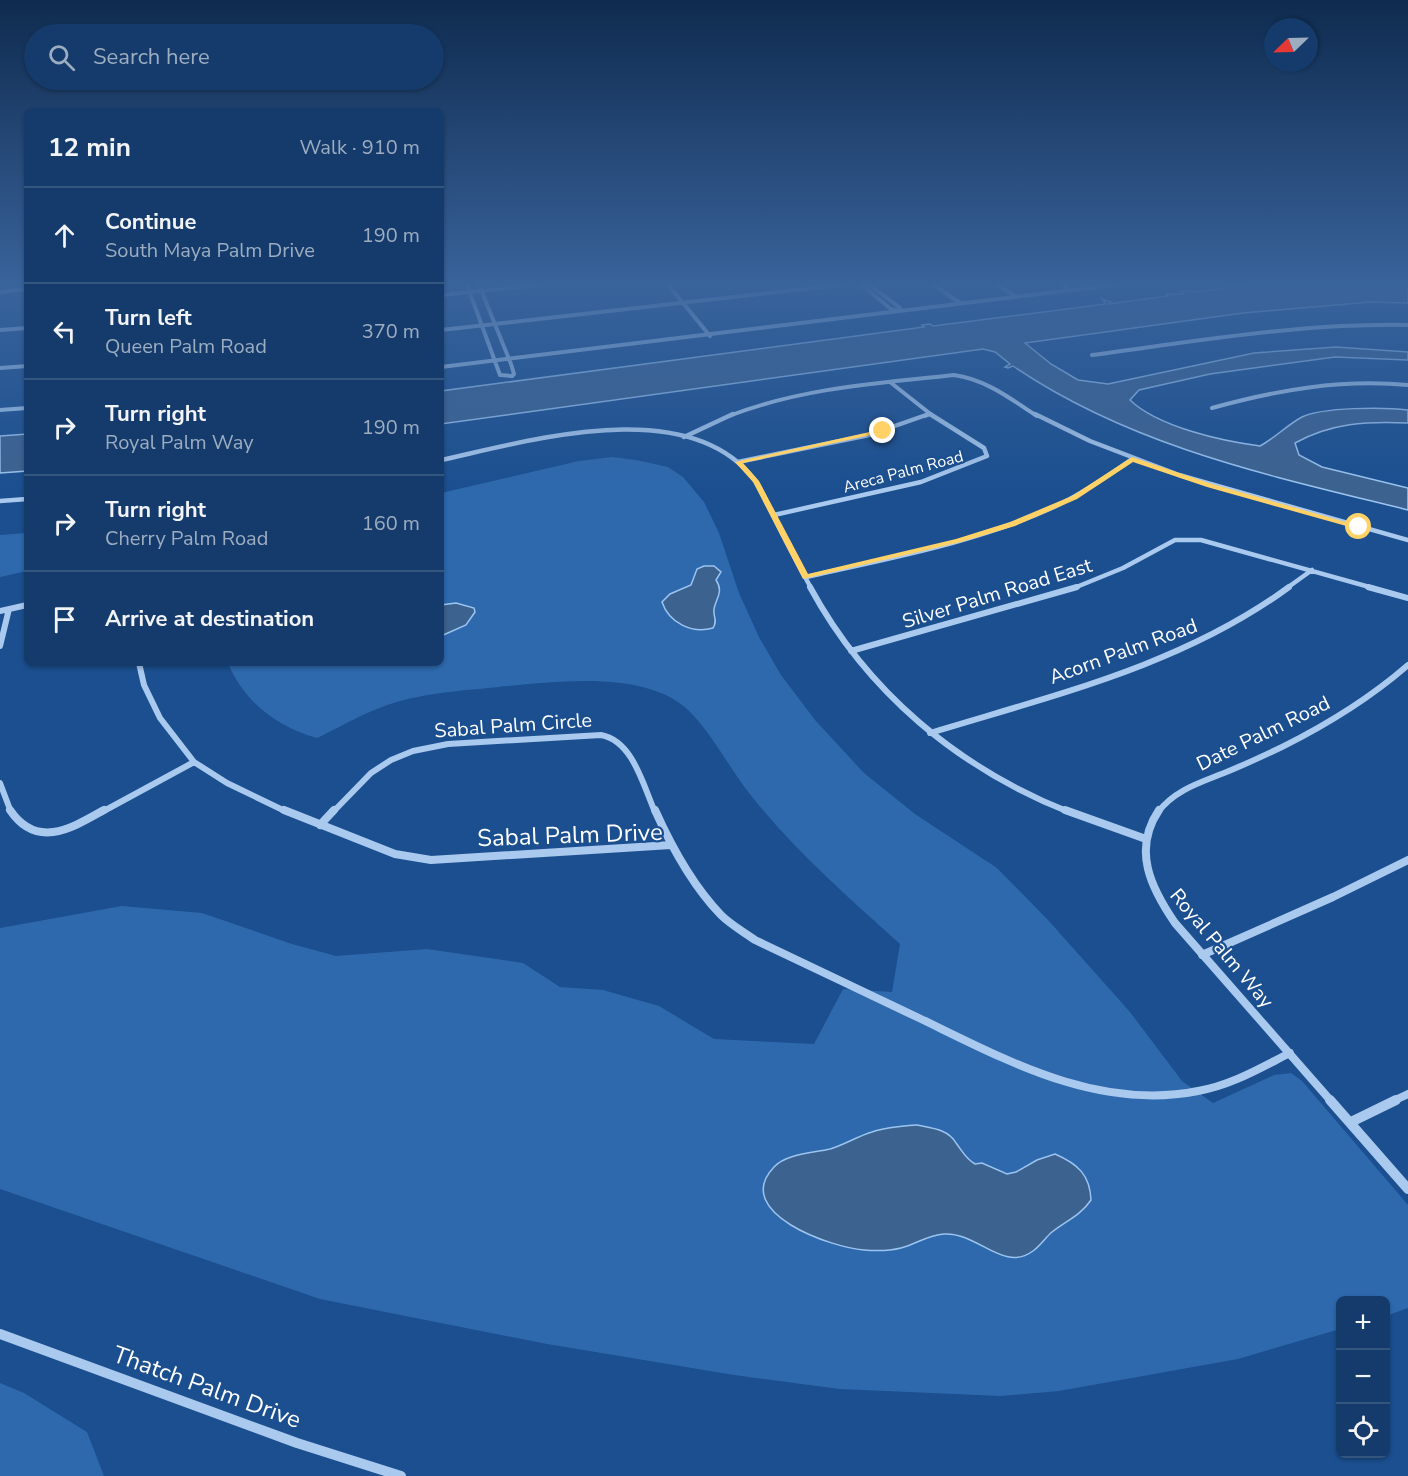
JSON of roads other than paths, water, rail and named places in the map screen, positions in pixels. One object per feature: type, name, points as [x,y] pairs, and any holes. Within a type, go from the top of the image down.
[{"type":"street","points":[[492,351],[500,375],[509,377],[514,374],[506,351]]},
{"type":"street","points":[[444,367],[580,351]]},
{"type":"street","points":[[1092,355],[1122,351]]},
{"type":"street","points":[[0,368],[24,366]]},
{"type":"street","points":[[684,437],[706,424],[740,410],[837,389],[954,375],[970,377],[1060,428],[1132,459],[1221,489],[1408,540]]},
{"type":"street","name":"Areca Palm Road","points":[[774,515],[921,482],[984,459],[987,452],[984,448],[930,414],[890,382]]},
{"type":"street","points":[[1212,408],[1263,394],[1331,383],[1408,385]]},
{"type":"street","points":[[0,410],[24,408]]},
{"type":"street","points":[[738,462],[869,435],[930,414]]},
{"type":"street","points":[[444,459],[581,430],[633,428],[684,437],[714,447],[738,462],[756,481],[822,609],[851,651],[879,685],[930,733],[986,773],[1026,794],[1146,839]]},
{"type":"street","points":[[806,577],[958,541],[1012,524],[1074,497],[1132,459]]},
{"type":"street","points":[[0,501],[24,500]]},
{"type":"street","name":"Silver Palm Road East","points":[[851,651],[1067,591],[1123,568],[1180,539],[1202,540],[1312,570]]},
{"type":"street","points":[[1312,570],[1408,598]]},
{"type":"street","name":"Acorn Palm Road","points":[[930,733],[1110,677],[1180,651],[1239,621],[1312,570]]},
{"type":"street","points":[[0,610],[24,606]]},
{"type":"street","points":[[0,646],[9,609]]},
{"type":"street","name":"Date Palm Road","points":[[1146,839],[1153,819],[1173,796],[1188,787],[1225,773],[1317,729],[1358,704],[1408,665]]},
{"type":"street","name":"Sabal Palm Drive","points":[[140,666],[144,685],[159,718],[194,762],[255,798],[395,854],[425,860],[671,845],[700,891],[723,917],[755,940],[1024,1068],[1054,1080],[1132,1095],[1186,1095],[1225,1085],[1290,1053]]},
{"type":"street","name":"Sabal Palm Circle","points":[[320,825],[371,773],[391,760],[413,751],[448,744],[601,735],[611,737],[626,749],[671,845]]},
{"type":"street","points":[[0,783],[2,797],[15,820],[39,833],[56,832],[81,822],[194,762]]},
{"type":"street","name":"Royal Palm Way","points":[[1146,839],[1146,868],[1154,889],[1175,923],[1408,1189]]},
{"type":"street","points":[[1202,954],[1333,897],[1408,860]]},
{"type":"street","points":[[1350,1122],[1408,1094]]},
{"type":"street","name":"Thatch Palm Drive","points":[[0,1334],[297,1443],[401,1476]]}]
